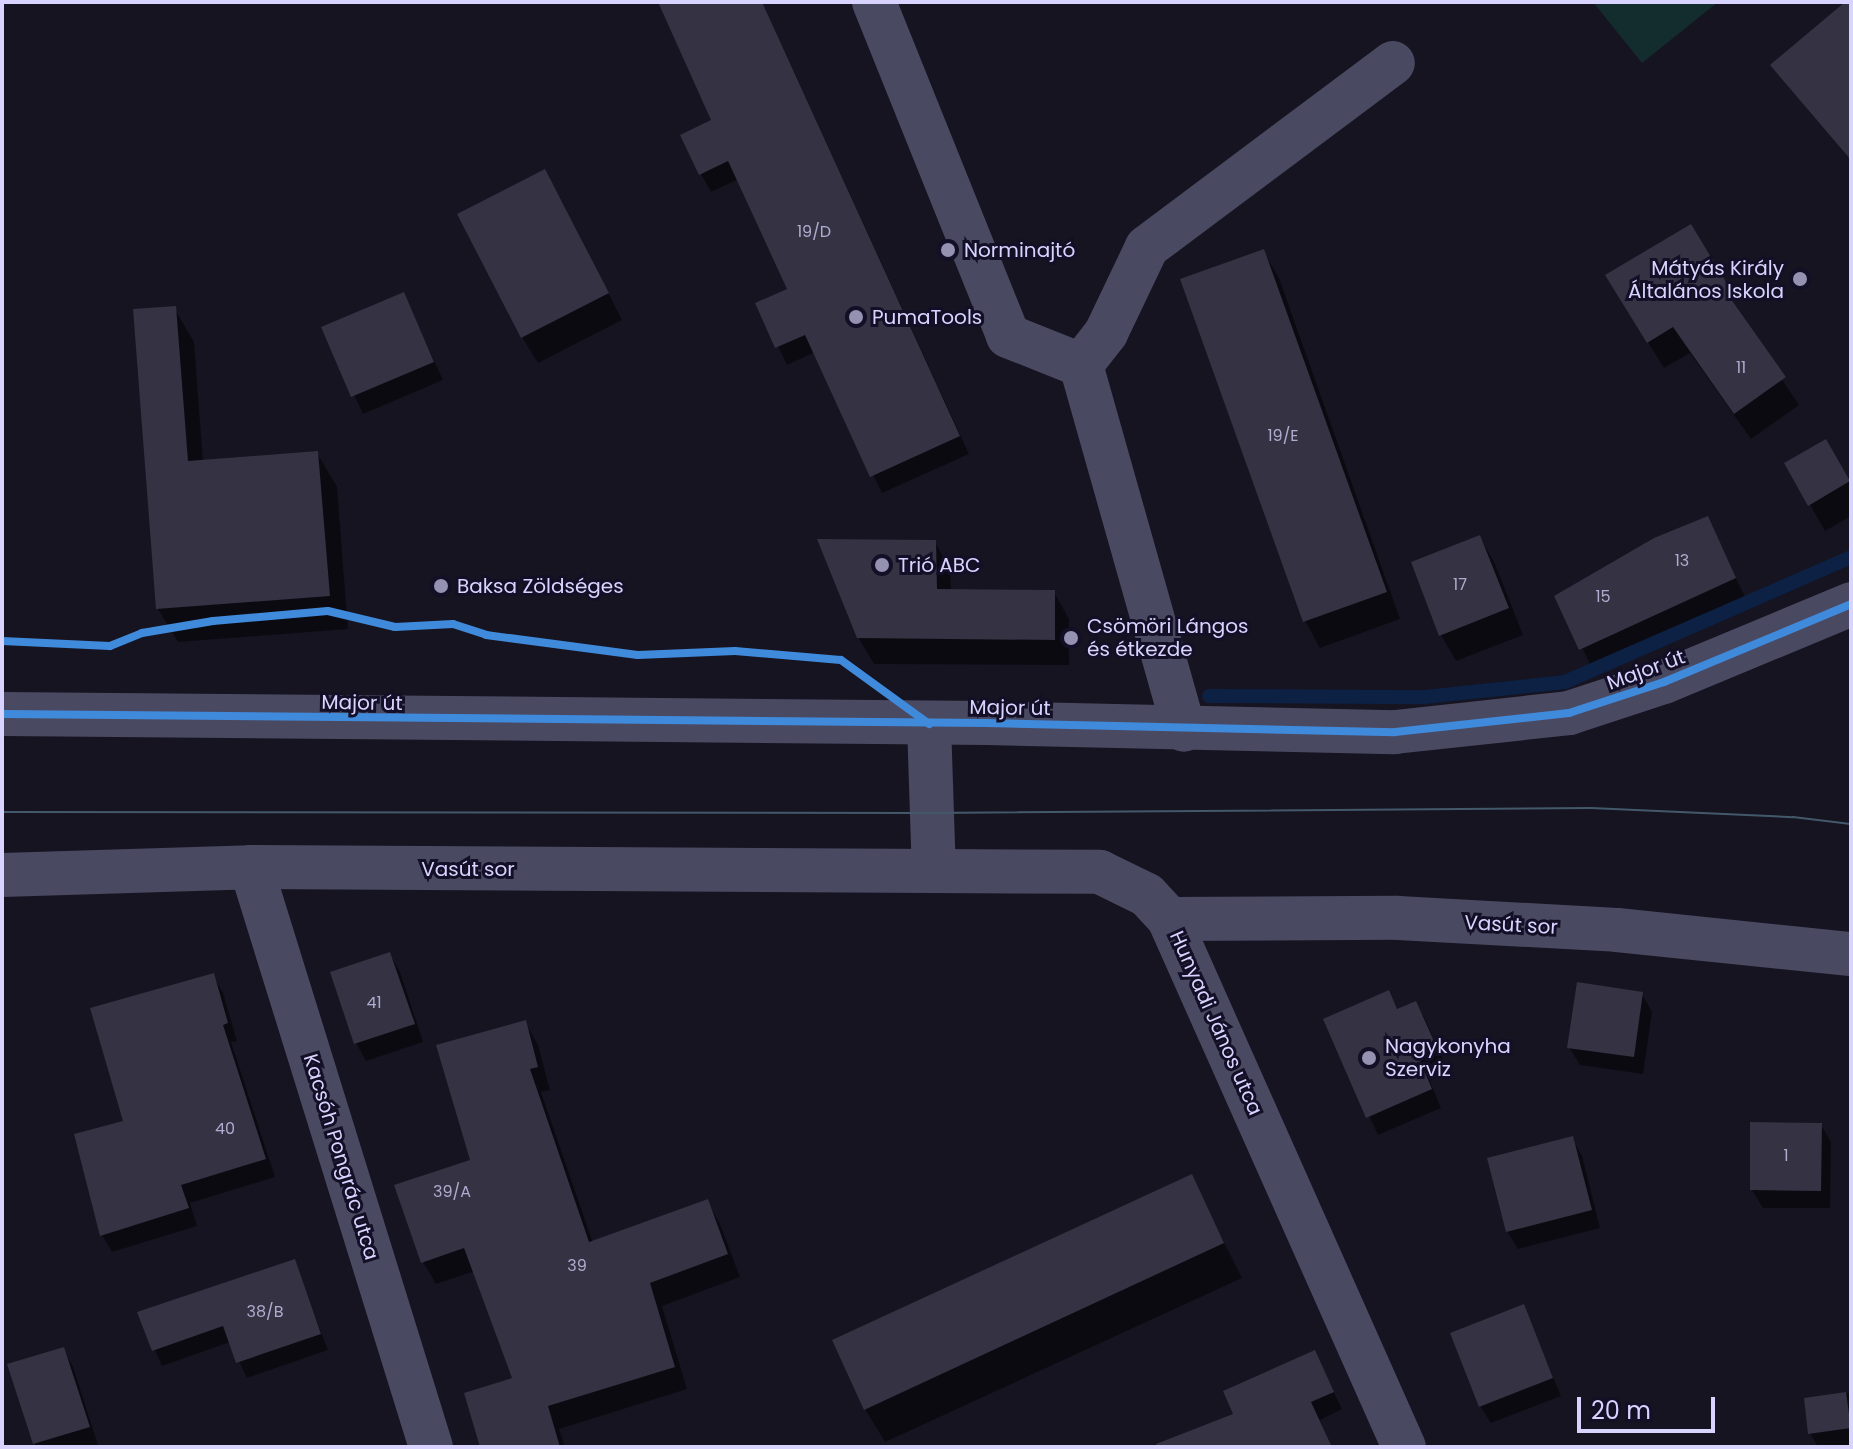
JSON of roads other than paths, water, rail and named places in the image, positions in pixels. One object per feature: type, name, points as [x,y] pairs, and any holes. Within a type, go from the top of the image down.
[{"type":"street","points":[[874,2],[1008,336],[1081,365]]},
{"type":"street","points":[[1081,365],[1106,333],[1147,247],[1393,63]]},
{"type":"street","points":[[1081,365],[1184,730]]},
{"type":"street","name":"Major út","points":[[2,714],[1395,732],[1569,713],[1664,682],[1851,604]]},
{"type":"street","points":[[929,724],[934,871]]},
{"type":"street","name":"Vasút sor","points":[[2,875],[251,867],[934,871]]},
{"type":"street","name":"Kacsóh Pongrác utca","points":[[251,867],[431,1447]]},
{"type":"street","name":"Hunyadi János utca","points":[[934,871],[1100,872],[1147,895],[1169,919],[1404,1447]]},
{"type":"street","name":"Vasút sor","points":[[1169,919],[1398,918],[1617,930],[1851,954]]},
{"type":"waterway","points":[[1209,696],[1425,697],[1565,682],[1851,557]]},
{"type":"tram line","points":[[2,812],[931,813],[1591,808],[1793,817],[1851,824]]},
{"type":"place","name":"Norminajtó","points":[[948,250]]},
{"type":"place","name":"Mátyás Király Általános Iskola","points":[[1800,279]]},
{"type":"place","name":"PumaTools","points":[[856,317]]},
{"type":"place","name":"Trió ABC","points":[[882,565]]},
{"type":"place","name":"Baksa Zöldséges","points":[[441,586]]},
{"type":"place","name":"Csömöri Lángos és étkezde","points":[[1071,638]]},
{"type":"place","name":"Nagykonyha Szerviz","points":[[1369,1058]]}]
